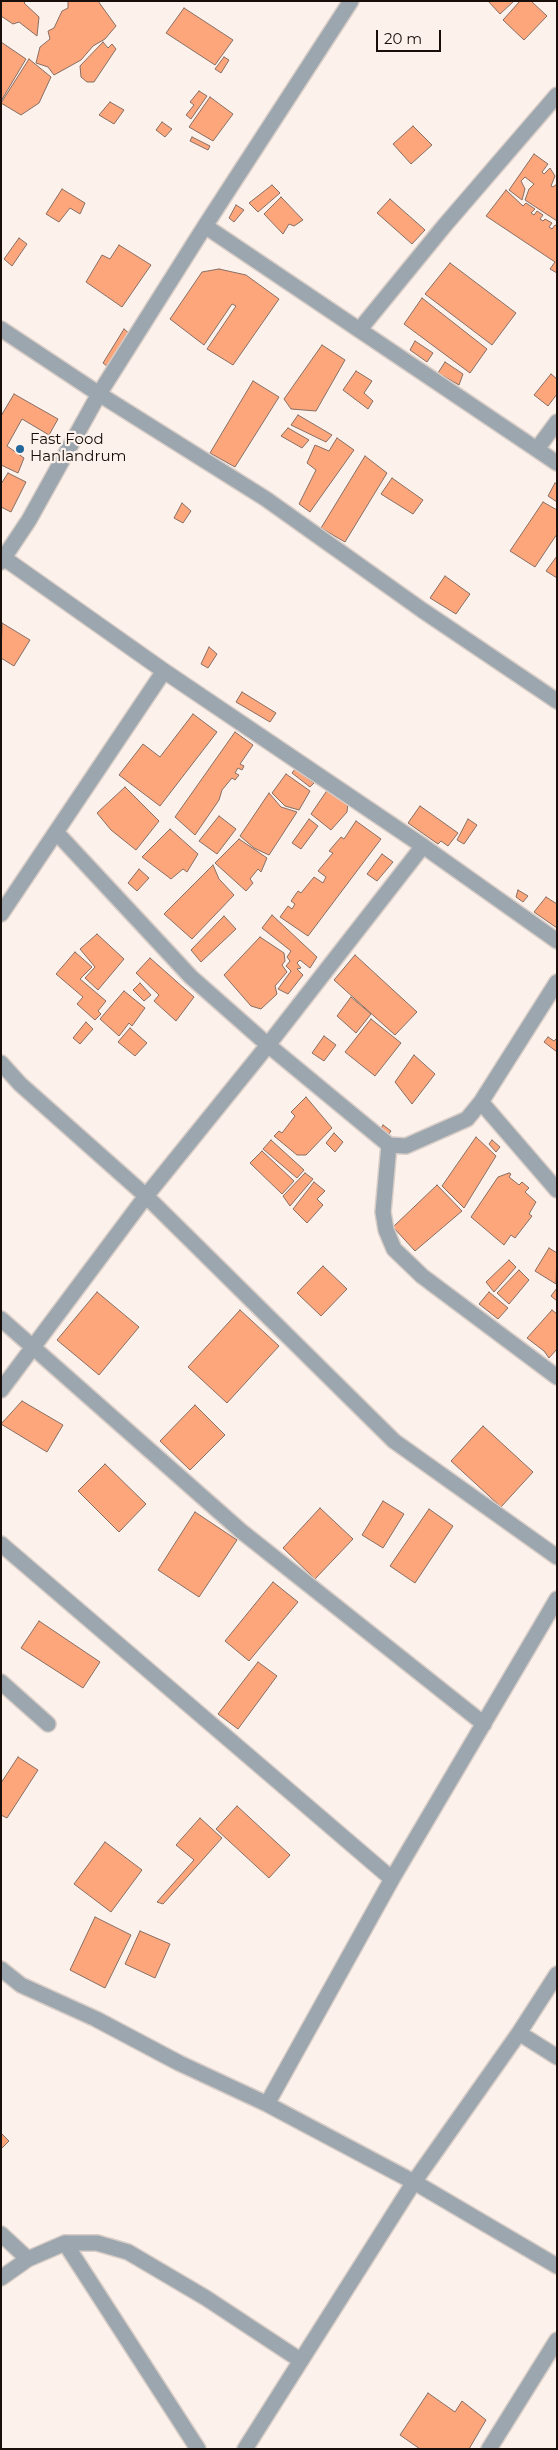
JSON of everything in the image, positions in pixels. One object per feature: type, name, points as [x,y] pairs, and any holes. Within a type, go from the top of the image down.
[{"type":"street","points":[[351,1],[99,394],[29,520],[2,559],[423,846],[557,941]]},
{"type":"street","points":[[360,329],[445,225],[557,95]]},
{"type":"street","points":[[205,226],[557,463]]},
{"type":"street","points":[[1,329],[99,394],[266,499],[422,610],[557,701]]},
{"type":"street","points":[[537,449],[557,422]]},
{"type":"street","points":[[1,914],[164,671]]},
{"type":"street","points":[[56,832],[191,977],[268,1045],[389,1145],[406,1146],[466,1120],[481,1102],[556,985]]},
{"type":"street","points":[[1,1390],[146,1196],[268,1045],[423,846]]},
{"type":"street","points":[[1,1063],[20,1084],[146,1196],[394,1441],[557,1557]]},
{"type":"street","points":[[481,1102],[557,1190]]},
{"type":"street","points":[[389,1145],[383,1212],[386,1230],[394,1249],[422,1276],[557,1377]]},
{"type":"street","points":[[1,1318],[241,1531],[484,1724]]},
{"type":"street","points":[[1,1544],[392,1879]]},
{"type":"street","points":[[266,2104],[392,1879],[557,1599]]},
{"type":"street","points":[[1,1682],[48,1724]]},
{"type":"street","points":[[1,1969],[21,1985],[96,2019],[179,2063],[266,2104],[414,2182],[557,2266]]},
{"type":"street","points":[[245,2449],[414,2182],[519,2033],[557,1974]]},
{"type":"street","points":[[519,2033],[557,2057]]},
{"type":"street","points":[[1,2234],[28,2259]]},
{"type":"street","points":[[1,2278],[28,2259],[65,2243],[97,2243],[128,2252],[206,2298],[300,2360]]},
{"type":"street","points":[[65,2243],[198,2449]]},
{"type":"street","points":[[489,2449],[557,2340]]},
{"type":"building","points":[[1,1],[26,1],[24,3],[39,17],[37,36],[19,22],[13,24],[1,16]]},
{"type":"building","points":[[68,1],[98,1],[116,26],[105,39],[93,46],[81,60],[54,75],[48,67],[36,63],[40,47],[50,39],[48,31],[54,28],[62,11],[68,8]]},
{"type":"building","points":[[488,1],[514,1],[500,14]]},
{"type":"building","points":[[520,1],[531,1],[547,16],[524,40],[503,20]]},
{"type":"building","points":[[184,8],[233,40],[215,65],[166,33]]},
{"type":"building","points":[[1,42],[26,59],[1,101]]},
{"type":"building","points":[[103,42],[108,48],[112,44],[116,49],[94,82],[87,82],[81,77],[80,66]]},
{"type":"building","points":[[224,57],[229,60],[221,73],[215,69]]},
{"type":"building","points":[[29,59],[51,77],[39,103],[21,115],[1,103]]},
{"type":"building","points":[[199,91],[207,96],[191,119],[186,115],[194,105],[190,102]]},
{"type":"building","points":[[210,97],[233,114],[213,141],[189,127]]},
{"type":"building","points":[[110,102],[124,110],[114,124],[99,115]]},
{"type":"building","points":[[162,122],[172,129],[165,137],[156,130]]},
{"type":"building","points":[[413,126],[432,145],[411,164],[393,144]]},
{"type":"building","points":[[192,137],[210,146],[208,150],[190,141]]},
{"type":"building","points":[[534,154],[548,164],[542,172],[544,174],[550,168],[555,176],[551,186],[553,187],[557,184],[557,221],[525,200],[529,189],[534,184],[525,177],[521,181],[525,189],[522,200],[509,190]]},
{"type":"building","points":[[272,185],[280,193],[258,212],[249,203]]},
{"type":"building","points":[[62,189],[85,203],[80,214],[70,208],[59,222],[46,214]]},
{"type":"building","points":[[506,190],[523,206],[526,203],[535,209],[531,213],[534,215],[537,211],[543,215],[540,219],[543,221],[545,219],[552,223],[549,227],[552,229],[555,225],[557,226],[557,273],[550,269],[555,262],[486,216]]},
{"type":"building","points":[[281,197],[303,220],[294,226],[289,224],[283,234],[264,214]]},
{"type":"building","points":[[390,199],[425,230],[412,244],[377,213]]},
{"type":"building","points":[[236,205],[244,210],[234,222],[229,218]]},
{"type":"building","points":[[19,238],[27,244],[12,266],[4,259]]},
{"type":"building","points":[[119,245],[151,265],[122,307],[86,282],[102,255],[110,259]]},
{"type":"building","points":[[450,263],[516,313],[492,345],[425,294]]},
{"type":"building","points":[[219,269],[246,275],[279,299],[233,365],[207,349],[236,306],[232,304],[204,345],[170,319],[202,272]]},
{"type":"building","points":[[422,298],[487,349],[470,373],[404,324]]},
{"type":"building","points":[[124,329],[130,334],[108,367],[103,363]]},
{"type":"building","points":[[415,341],[433,353],[427,362],[410,350]]},
{"type":"building","points":[[322,345],[345,360],[316,411],[291,409],[284,399]]},
{"type":"building","points":[[445,362],[463,374],[459,385],[438,373]]},
{"type":"building","points":[[356,371],[372,381],[364,393],[373,401],[368,409],[343,390]]},
{"type":"building","points":[[551,374],[557,379],[557,394],[548,406],[534,395]]},
{"type":"building","points":[[253,381],[279,397],[235,467],[210,453]]},
{"type":"building","points":[[14,394],[58,419],[49,435],[22,419],[7,446],[24,458],[18,473],[1,465],[1,416]]},
{"type":"building","points":[[298,415],[332,435],[326,442],[291,425]]},
{"type":"building","points":[[288,428],[309,440],[302,448],[281,436]]},
{"type":"building","points":[[337,438],[354,450],[310,512],[299,504],[316,470],[307,463],[315,445],[329,451]]},
{"type":"building","points":[[365,456],[387,473],[345,542],[321,528]]},
{"type":"building","points":[[8,473],[26,482],[11,512],[1,507],[1,484]]},
{"type":"building","points":[[392,478],[423,500],[413,514],[381,494]]},
{"type":"building","points":[[555,483],[557,484],[557,502],[548,496]]},
{"type":"building","points":[[543,502],[557,510],[557,534],[535,567],[510,551]]},
{"type":"building","points":[[182,503],[191,511],[183,523],[174,518]]},
{"type":"building","points":[[557,556],[557,578],[546,571]]},
{"type":"building","points":[[445,576],[470,594],[456,614],[430,598]]},
{"type":"building","points":[[2,623],[30,640],[14,666],[1,658]]},
{"type":"building","points":[[209,647],[217,654],[208,668],[201,664]]},
{"type":"building","points":[[242,692],[276,713],[270,722],[236,702]]},
{"type":"building","points":[[193,714],[217,732],[160,806],[119,775],[143,744],[160,757]]},
{"type":"building","points":[[235,732],[253,745],[240,764],[244,766],[242,770],[238,768],[235,773],[239,775],[235,780],[232,778],[222,790],[219,800],[195,835],[175,817]]},
{"type":"building","points":[[295,769],[314,783],[310,787],[292,773]]},
{"type":"building","points":[[286,774],[310,791],[299,810],[285,806],[272,793]]},
{"type":"building","points":[[125,787],[159,821],[136,850],[111,830],[97,813]]},
{"type":"building","points":[[328,789],[348,803],[347,812],[331,830],[311,814]]},
{"type":"building","points":[[269,793],[281,807],[297,812],[269,855],[254,848],[240,836]]},
{"type":"building","points":[[420,806],[458,833],[448,846],[441,841],[438,844],[408,823]]},
{"type":"building","points":[[219,816],[236,829],[217,854],[199,841]]},
{"type":"building","points":[[309,819],[318,826],[301,849],[292,843]]},
{"type":"building","points":[[468,819],[477,825],[464,844],[457,840]]},
{"type":"building","points":[[356,821],[381,839],[308,936],[280,917],[288,906],[292,909],[295,904],[291,901],[298,891],[301,893],[314,877],[323,883],[326,877],[318,871],[333,853],[329,851],[341,837],[344,839]]},
{"type":"building","points":[[170,829],[198,854],[187,872],[183,869],[171,879],[142,857]]},
{"type":"building","points":[[239,839],[267,858],[261,872],[258,869],[250,879],[253,883],[246,891],[215,863]]},
{"type":"building","points":[[382,854],[393,862],[377,881],[367,874]]},
{"type":"building","points":[[213,865],[219,879],[234,895],[192,939],[164,914]]},
{"type":"building","points":[[139,869],[149,878],[137,891],[128,883]]},
{"type":"building","points":[[518,890],[528,896],[523,902],[516,897]]},
{"type":"building","points":[[546,897],[557,904],[557,928],[534,912]]},
{"type":"building","points":[[272,915],[317,957],[310,968],[300,960],[297,963],[301,968],[297,969],[303,975],[288,994],[278,989],[291,971],[286,966],[290,961],[287,957],[291,951],[262,928]]},
{"type":"building","points":[[224,916],[236,929],[201,962],[191,950]]},
{"type":"building","points":[[97,934],[124,959],[98,990],[85,978],[95,967],[80,949]]},
{"type":"building","points":[[260,937],[284,953],[285,961],[282,965],[287,972],[275,986],[277,994],[261,1009],[251,1006],[224,975]]},
{"type":"building","points":[[75,952],[92,967],[80,979],[106,1001],[98,1011],[101,1014],[95,1020],[77,1004],[83,997],[56,974]]},
{"type":"building","points":[[355,955],[417,1012],[395,1035],[334,980]]},
{"type":"building","points":[[150,958],[194,997],[176,1021],[154,1001],[159,995],[136,973]]},
{"type":"building","points":[[140,983],[151,995],[144,1001],[133,990]]},
{"type":"building","points":[[124,991],[145,1008],[132,1026],[129,1023],[119,1036],[100,1019]]},
{"type":"building","points":[[351,997],[371,1014],[356,1033],[337,1016]]},
{"type":"building","points":[[371,1019],[401,1043],[375,1076],[345,1052]]},
{"type":"building","points":[[86,1022],[93,1029],[80,1044],[73,1038]]},
{"type":"building","points":[[130,1028],[147,1043],[135,1056],[118,1042]]},
{"type":"building","points":[[324,1036],[336,1045],[324,1061],[312,1053]]},
{"type":"building","points":[[548,1037],[554,1041],[557,1038],[557,1052],[544,1042]]},
{"type":"building","points":[[414,1055],[435,1074],[412,1104],[395,1082]]},
{"type":"building","points":[[306,1097],[332,1128],[306,1155],[297,1155],[274,1136],[279,1131],[282,1133],[295,1116],[291,1112]]},
{"type":"building","points":[[383,1125],[391,1131],[386,1138],[379,1132]]},
{"type":"building","points":[[334,1133],[343,1142],[335,1152],[326,1143]]},
{"type":"building","points":[[476,1137],[496,1156],[464,1208],[442,1186]]},
{"type":"building","points":[[271,1140],[304,1170],[297,1178],[263,1149]]},
{"type":"building","points":[[492,1140],[500,1147],[496,1152],[489,1144]]},
{"type":"building","points":[[262,1151],[294,1181],[282,1194],[250,1163]]},
{"type":"building","points":[[305,1173],[313,1179],[290,1206],[283,1196]]},
{"type":"building","points":[[511,1174],[509,1177],[519,1185],[522,1182],[529,1188],[525,1192],[536,1202],[529,1214],[532,1216],[515,1238],[511,1235],[504,1245],[471,1217],[498,1177]]},
{"type":"building","points":[[314,1182],[325,1191],[317,1199],[323,1205],[307,1223],[293,1209]]},
{"type":"building","points":[[437,1185],[462,1211],[415,1251],[393,1227]]},
{"type":"building","points":[[549,1248],[557,1253],[556,1284],[535,1271]]},
{"type":"building","points":[[509,1260],[516,1267],[494,1292],[486,1282]]},
{"type":"building","points":[[323,1266],[347,1289],[321,1316],[297,1293]]},
{"type":"building","points":[[519,1270],[529,1280],[509,1304],[497,1293]]},
{"type":"building","points":[[557,1288],[557,1301],[551,1296]]},
{"type":"building","points":[[97,1292],[139,1327],[99,1375],[57,1340]]},
{"type":"building","points":[[489,1292],[508,1308],[498,1319],[479,1304]]},
{"type":"building","points":[[240,1310],[279,1346],[227,1403],[188,1367]]},
{"type":"building","points":[[552,1310],[557,1314],[557,1349],[549,1358],[544,1351],[527,1338]]},
{"type":"building","points":[[22,1401],[63,1425],[47,1452],[1,1424]]},
{"type":"building","points":[[195,1405],[225,1435],[190,1470],[160,1441]]},
{"type":"building","points":[[483,1426],[533,1472],[501,1507],[451,1461]]},
{"type":"building","points":[[105,1464],[146,1504],[119,1532],[78,1491]]},
{"type":"building","points":[[383,1501],[404,1514],[383,1548],[362,1535]]},
{"type":"building","points":[[320,1508],[353,1539],[315,1579],[283,1548]]},
{"type":"building","points":[[429,1509],[453,1526],[415,1583],[390,1566]]},
{"type":"building","points":[[195,1512],[237,1540],[199,1597],[158,1570]]},
{"type":"building","points":[[273,1582],[298,1602],[249,1661],[225,1641]]},
{"type":"building","points":[[39,1621],[100,1662],[83,1688],[21,1648]]},
{"type":"building","points":[[258,1662],[277,1676],[238,1729],[218,1714]]},
{"type":"building","points":[[18,1757],[38,1770],[7,1818],[1,1815],[1,1783]]},
{"type":"building","points":[[237,1806],[290,1855],[269,1878],[216,1829]]},
{"type":"building","points":[[200,1818],[222,1838],[163,1904],[157,1902],[194,1860],[176,1845]]},
{"type":"building","points":[[105,1842],[142,1870],[111,1912],[74,1884]]},
{"type":"building","points":[[95,1917],[131,1935],[105,1988],[70,1970]]},
{"type":"building","points":[[140,1931],[170,1944],[155,1978],[125,1964]]},
{"type":"building","points":[[1,2133],[9,2141],[1,2149]]},
{"type":"building","points":[[428,2393],[455,2412],[462,2401],[486,2420],[469,2449],[420,2449],[400,2435]]},
{"type":"place","name":"Fast Food Hanlandrum","points":[[20,449]]}]
